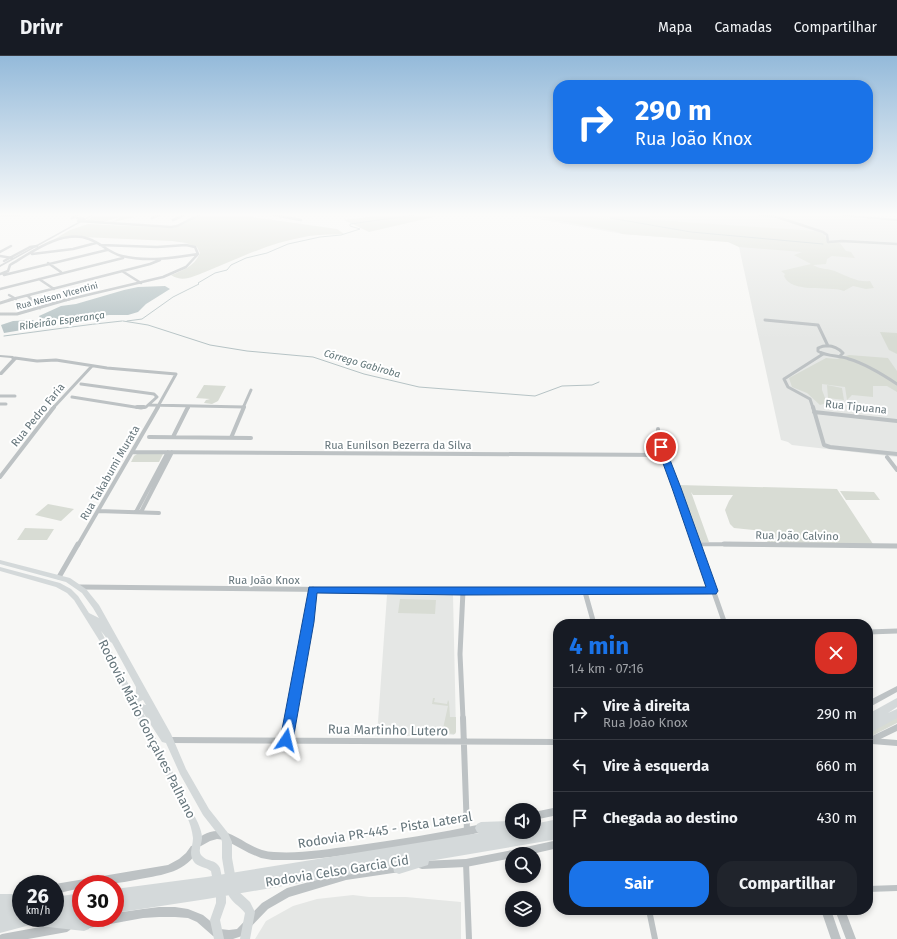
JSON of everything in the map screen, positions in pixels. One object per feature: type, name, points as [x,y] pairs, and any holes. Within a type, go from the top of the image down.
[{"type":"highway","points":[[873,716],[897,702]]},
{"type":"highway","points":[[873,726],[897,713]]},
{"type":"highway","points":[[481,828],[505,827]]},
{"type":"highway","points":[[541,827],[553,828]]},
{"type":"highway","points":[[541,829],[553,828]]},
{"type":"highway","name":"Rodovia Celso Garcia Cid","points":[[256,880],[466,856],[553,829]]},
{"type":"highway","name":"Rodovia Celso Garcia Cid","points":[[124,904],[206,888],[505,835]]},
{"type":"highway","points":[[399,868],[466,856]]},
{"type":"highway","name":"Rodovia Celso Garcia Cid","points":[[124,895],[206,888]]},
{"type":"highway","points":[[0,902],[12,901]]},
{"type":"highway","points":[[0,914],[12,912]]},
{"type":"highway","points":[[0,926],[12,923]]},
{"type":"main road","name":"Rodovia Mário Gonçalves Palhano","points":[[0,562],[59,577],[80,587],[96,607],[126,660],[169,740],[183,771],[206,812],[225,836]]},
{"type":"main road","name":"Rodovia Mário Gonçalves Palhano","points":[[0,569],[66,589],[76,598],[88,615],[115,665],[190,814],[196,828],[195,854],[200,862],[212,865],[215,868],[221,903],[214,920],[219,937]]},
{"type":"main road","points":[[88,615],[97,619],[110,638],[116,643]]},
{"type":"main road","points":[[115,665],[126,660]]},
{"type":"main road","points":[[131,697],[135,699],[140,698],[140,686]]},
{"type":"main road","points":[[136,708],[142,707],[146,709],[159,732],[165,739],[169,740]]},
{"type":"main road","points":[[225,836],[227,842],[227,858],[234,894],[250,912],[245,939]]},
{"type":"street","points":[[1,256],[12,258]]},
{"type":"street","points":[[5,257],[14,256]]},
{"type":"street","points":[[4,262],[16,256]]},
{"type":"street","points":[[0,266],[9,262],[16,256]]},
{"type":"street","points":[[1,275],[8,271],[10,265],[26,256]]},
{"type":"street","points":[[1,275],[81,256]]},
{"type":"street","points":[[122,256],[162,259],[182,256]]},
{"type":"street","name":"Rua Nelson VIcentini","points":[[0,314],[17,314],[82,296],[141,283],[180,271],[190,264],[196,256]]},
{"type":"street","points":[[0,289],[18,282],[23,283],[61,272],[125,257]]},
{"type":"street","points":[[0,304],[150,264],[162,259]]},
{"type":"street","points":[[0,261],[9,262]]},
{"type":"street","points":[[48,264],[61,272]]},
{"type":"street","points":[[122,271],[141,283]]},
{"type":"street","points":[[38,279],[54,289]]},
{"type":"street","points":[[10,294],[16,299]]},
{"type":"street","points":[[28,296],[40,308]]},
{"type":"street","points":[[765,320],[818,325],[828,346]]},
{"type":"street","points":[[840,356],[843,353],[839,349],[828,346],[821,346],[818,348],[818,352],[834,357],[840,356],[866,366],[897,384]]},
{"type":"street","points":[[823,354],[784,379],[788,388],[809,398],[824,445],[830,447],[897,454]]},
{"type":"street","points":[[0,356],[37,361],[56,360],[92,366]]},
{"type":"street","points":[[1,372],[12,358]]},
{"type":"street","name":"Rua Takabumi Murata","points":[[59,577],[176,377],[176,374],[173,373],[92,366]]},
{"type":"street","name":"Rua Pedro Faria","points":[[0,477],[49,413],[92,366]]},
{"type":"street","points":[[81,384],[156,395],[156,398],[149,405]]},
{"type":"street","points":[[231,438],[251,390]]},
{"type":"street","points":[[0,396],[15,396]]},
{"type":"street","points":[[72,397],[140,408],[149,405],[173,406]]},
{"type":"street","points":[[0,404],[6,404]]},
{"type":"street","points":[[159,405],[244,407]]},
{"type":"street","points":[[156,411],[166,406]]},
{"type":"street","points":[[173,437],[189,406]]},
{"type":"street","name":"Rua Tipuana","points":[[814,412],[897,420]]},
{"type":"street","points":[[658,429],[658,440],[723,619]]},
{"type":"street","points":[[149,437],[252,438]]},
{"type":"street","points":[[856,450],[860,454]]},
{"type":"street","name":"Rua Eunilson Bezerra da Silva","points":[[133,452],[664,455]]},
{"type":"street","points":[[138,512],[170,452]]},
{"type":"street","points":[[887,457],[897,470]]},
{"type":"street","points":[[98,511],[160,513]]},
{"type":"street","name":"Rua João Calvino","points":[[696,544],[897,546]]},
{"type":"street","name":"Rua João Knox","points":[[80,587],[463,592],[712,591]]},
{"type":"street","points":[[286,740],[313,589]]},
{"type":"street","points":[[463,592],[460,654],[467,832]]},
{"type":"street","points":[[585,592],[593,619]]},
{"type":"street","points":[[873,632],[897,631]]},
{"type":"street","points":[[873,702],[897,689]]},
{"type":"street","points":[[873,739],[897,727]]},
{"type":"street","name":"Rua Martinho Lutero","points":[[169,740],[553,742]]},
{"type":"street","points":[[873,741],[897,743]]},
{"type":"street","points":[[541,815],[553,812]]},
{"type":"street","points":[[481,828],[505,823]]},
{"type":"street","name":"Rodovia PR-445 - Pista Lateral","points":[[225,836],[259,854],[292,857],[364,849],[467,832],[481,828]]},
{"type":"street","points":[[124,878],[166,870],[177,866],[192,854],[196,846],[205,837],[213,835],[225,836]]},
{"type":"street","points":[[541,848],[553,845]]},
{"type":"street","points":[[469,939],[466,856],[505,854]]},
{"type":"street","points":[[124,915],[169,912],[188,914],[200,918],[219,937],[239,933],[258,912],[277,898],[301,888],[346,876],[399,868]]},
{"type":"street","points":[[873,889],[897,888]]},
{"type":"street","points":[[0,898],[12,896]]},
{"type":"street","points":[[650,915],[654,939]]},
{"type":"street","points":[[828,915],[836,939]]},
{"type":"street","points":[[842,915],[851,939]]},
{"type":"street","points":[[2,939],[72,920]]},
{"type":"shaded area","points":[[199,256],[243,256],[188,278],[184,279],[171,275],[192,265]]},
{"type":"shaded area","points":[[741,256],[897,256],[897,457],[792,445],[781,440]]},
{"type":"shaded area","points":[[796,256],[832,256],[827,259],[826,264],[813,265],[857,280],[870,281],[874,288],[866,289],[853,286],[844,291],[837,289],[802,287],[788,282],[784,276],[785,274],[781,271],[811,264]]},
{"type":"shaded area","points":[[834,256],[854,256],[855,258]]},
{"type":"shaded area","points":[[165,286],[170,289],[146,304],[138,312],[128,315],[109,315],[70,320],[40,318],[39,316],[61,306],[76,304],[124,290],[138,287]]},
{"type":"shaded area","points":[[13,321],[34,321],[22,330],[4,333],[1,325]]},
{"type":"shaded area","points":[[880,332],[897,333],[897,354],[889,350]]},
{"type":"shaded area","points":[[849,355],[888,358],[897,371],[897,392],[887,386],[873,386],[873,397],[852,395],[847,400],[845,387],[822,384],[822,390],[827,403],[820,405],[807,393],[792,387],[789,378],[826,358],[837,359]]},
{"type":"shaded area","points":[[204,385],[226,386],[218,401],[212,404],[204,403],[206,400],[210,399],[196,398]]},
{"type":"shaded area","points":[[827,385],[842,388],[844,400],[828,398]]},
{"type":"shaded area","points":[[137,454],[163,454],[159,462],[131,462]]},
{"type":"shaded area","points":[[678,485],[837,489],[873,544],[768,543],[763,531],[734,528],[730,524],[725,510],[733,495],[693,495],[691,492],[709,542],[698,542]]},
{"type":"shaded area","points":[[840,491],[874,492],[880,500],[846,500]]},
{"type":"shaded area","points":[[48,504],[74,509],[61,521],[35,515]]},
{"type":"shaded area","points":[[25,528],[54,529],[47,540],[17,540]]},
{"type":"shaded area","points":[[387,595],[453,595],[456,731],[454,735],[427,731],[424,732],[424,736],[377,736]]},
{"type":"shaded area","points":[[400,599],[436,600],[435,614],[398,613]]},
{"type":"shaded area","points":[[433,698],[435,698],[434,702],[447,704],[448,700],[450,717],[456,717],[455,734],[442,733],[448,706],[432,704]]},
{"type":"shaded area","points":[[897,715],[897,723],[873,735],[873,727]]},
{"type":"shaded area","points":[[353,895],[369,897],[406,897],[461,902],[461,939],[255,939],[266,921],[293,906],[317,899]]},
{"type":"waterway","name":"Ribeirão Esperança","points":[[127,321],[142,319],[173,297],[199,284],[198,283],[215,273],[227,270],[231,265],[254,256]]},
{"type":"waterway","name":"Ribeirão Esperança","points":[[4,336],[122,321]]},
{"type":"waterway","name":"Córrego Gabiroba","points":[[123,321],[148,325],[210,345],[247,351],[313,357],[364,374],[419,387],[535,396],[562,386],[592,385],[599,382]]},
{"type":"route","points":[[286,740],[313,589],[463,592],[712,591],[677,488],[661,447]]}]
